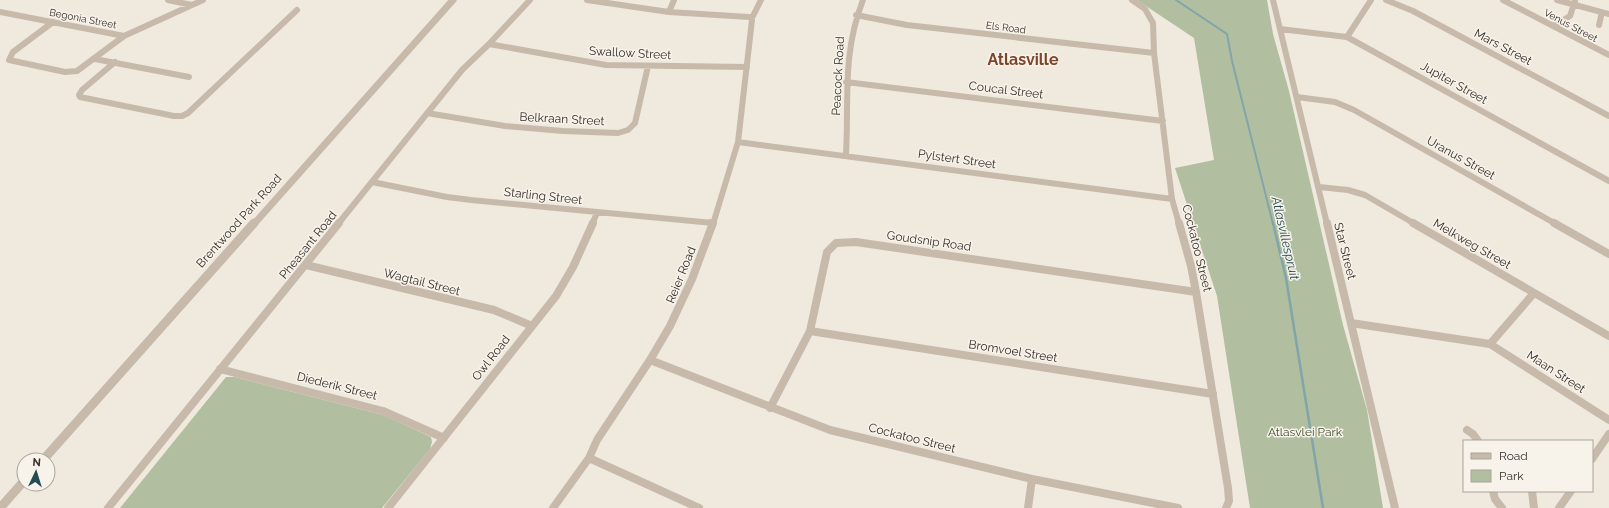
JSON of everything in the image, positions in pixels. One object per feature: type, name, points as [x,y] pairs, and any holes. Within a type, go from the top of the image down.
[{"type":"street","points":[[168,0],[192,5]]},
{"type":"street","name":"Begonia Street","points":[[0,12],[124,36],[203,0]]},
{"type":"street","name":"Brentwood Park Road","points":[[50,452],[454,0]]},
{"type":"street","name":"Pheasant Road","points":[[108,508],[306,265],[462,70],[490,44],[530,0]]},
{"type":"street","points":[[587,0],[669,12],[751,18]]},
{"type":"street","points":[[669,12],[674,0]]},
{"type":"street","name":"Reier Road","points":[[553,508],[589,458],[597,440],[650,360],[687,293],[712,223],[738,142],[748,67],[751,18],[761,0]]},
{"type":"street","name":"Peacock Road","points":[[846,155],[846,82],[851,33],[856,15],[863,0]]},
{"type":"street","name":"Cockatoo Street","points":[[1132,0],[1145,9],[1153,23],[1154,53],[1172,199],[1191,266],[1196,292],[1229,495],[1226,508]]},
{"type":"street","name":"Star Street","points":[[1273,0],[1395,508]]},
{"type":"street","points":[[1347,37],[1371,0]]},
{"type":"street","name":"Mars Street","points":[[1386,0],[1413,12],[1609,116]]},
{"type":"street","name":"Venus Street","points":[[1503,0],[1609,55]]},
{"type":"street","points":[[1510,3],[1517,0]]},
{"type":"street","points":[[1557,0],[1575,2],[1609,14]]},
{"type":"street","points":[[1553,26],[1568,19],[1575,2]]},
{"type":"street","points":[[116,62],[82,90],[79,95],[80,97],[174,116],[182,116],[188,113],[297,10]]},
{"type":"street","points":[[1599,25],[1602,12]]},
{"type":"street","name":"Els Road","points":[[856,15],[907,25],[1154,53]]},
{"type":"street","points":[[53,22],[11,54],[8,58],[9,60],[72,72],[80,69],[95,59],[124,36]]},
{"type":"street","name":"Jupiter Street","points":[[1280,30],[1347,37],[1609,181]]},
{"type":"street","name":"Swallow Street","points":[[490,44],[606,65],[748,67]]},
{"type":"street","points":[[95,59],[189,77]]},
{"type":"street","name":"Belkraan Street","points":[[427,113],[490,125],[517,128],[563,132],[613,133],[624,131],[635,123],[648,66]]},
{"type":"street","name":"Coucal Street","points":[[846,82],[1163,121]]},
{"type":"street","name":"Uranus Street","points":[[1297,96],[1335,102],[1354,110],[1609,254]]},
{"type":"street","name":"Pylstert Street","points":[[738,142],[1172,199]]},
{"type":"street","name":"Starling Street","points":[[372,182],[447,198],[712,223]]},
{"type":"street","name":"Melkweg Street","points":[[1319,187],[1348,190],[1365,195],[1609,336]]},
{"type":"street","name":"Owl Road","points":[[388,508],[556,296],[573,267],[597,213]]},
{"type":"street","name":"Goudsnip Road","points":[[770,408],[810,331],[827,252],[833,245],[846,242],[1196,292]]},
{"type":"street","name":"Wagtail Street","points":[[306,265],[494,310],[532,326]]},
{"type":"street","points":[[1490,344],[1534,293]]},
{"type":"street","name":"Maan Street","points":[[1351,323],[1490,344],[1609,420]]},
{"type":"street","name":"Bromvoel Street","points":[[810,331],[1213,394]]},
{"type":"street","name":"Cockatoo Street","points":[[650,360],[770,408],[830,430],[1032,479],[1178,508]]},
{"type":"street","name":"Diederik Street","points":[[220,369],[383,411],[444,438]]},
{"type":"street","points":[[1467,430],[1473,434],[1477,440]]},
{"type":"street","points":[[1593,458],[1609,434]]},
{"type":"street","points":[[589,458],[699,508]]},
{"type":"street","points":[[1028,508],[1032,479]]},
{"type":"street","points":[[0,508],[16,490]]},
{"type":"street","points":[[1493,492],[1495,498],[1502,508]]},
{"type":"street","points":[[1532,492],[1534,508]]},
{"type":"street","points":[[1559,508],[1570,492]]},
{"type":"green space","name":"Atlasvlei Park","points":[[1137,0],[1267,0],[1273,34],[1289,91],[1343,325],[1367,410],[1383,508],[1250,508],[1217,296],[1175,168],[1214,160],[1194,38]]},
{"type":"green space","points":[[226,377],[235,377],[383,415],[431,437],[432,442],[430,449],[382,508],[120,508]]},
{"type":"waterway","name":"Atlasvillespruit","points":[[1176,0],[1227,34],[1232,61],[1273,224]]},
{"type":"waterway","name":"Atlasvillespruit","points":[[1273,223],[1286,278],[1323,508]]},
{"type":"district","name":"Atlasville","points":[[1023,59]]}]
